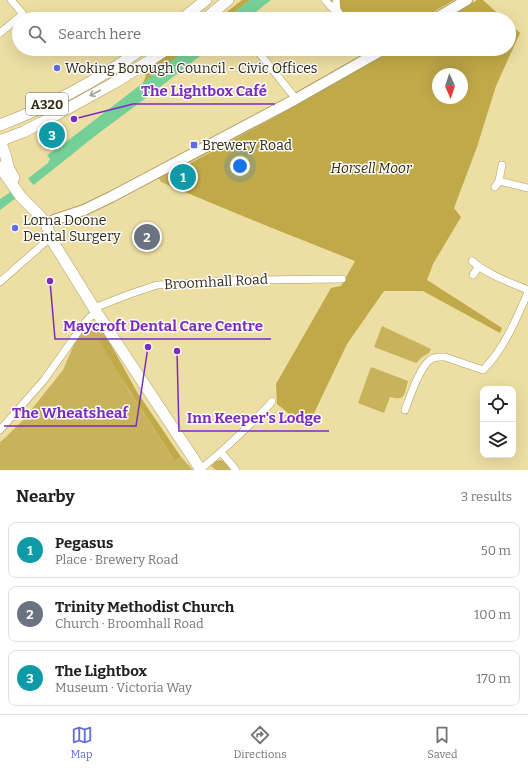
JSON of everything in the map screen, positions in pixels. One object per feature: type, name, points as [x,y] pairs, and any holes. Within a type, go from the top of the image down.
[{"type":"main road","points":[[191,12],[206,0]]},
{"type":"main road","points":[[213,12],[228,0]]},
{"type":"main road","name":"A320","points":[[0,124],[28,114],[120,64],[132,56]]},
{"type":"main road","name":"A320","points":[[0,141],[23,132],[114,83],[156,56]]},
{"type":"main road","name":"A320","points":[[2,161],[12,142],[23,132]]},
{"type":"main road","points":[[0,141],[2,161],[12,181],[46,224],[51,237],[96,310],[200,470]]},
{"type":"street","points":[[11,0],[21,12]]},
{"type":"street","points":[[325,0],[336,12]]},
{"type":"street","points":[[336,0],[338,12]]},
{"type":"street","points":[[447,12],[467,0]]},
{"type":"street","points":[[0,34],[12,24]]},
{"type":"street","points":[[262,56],[296,99]]},
{"type":"street","points":[[46,224],[93,206],[296,99],[364,56]]},
{"type":"street","points":[[499,169],[497,184],[528,188]]},
{"type":"street","points":[[0,282],[51,237]]},
{"type":"street","points":[[405,410],[422,370],[430,360],[433,358],[445,357],[483,370],[503,344],[514,323],[528,291],[502,279],[472,261]]},
{"type":"street","points":[[473,275],[479,266]]},
{"type":"street","name":"Broomhall Road","points":[[96,310],[130,294],[157,285],[242,280],[342,279]]},
{"type":"street","points":[[0,430],[44,380],[83,325],[96,310]]},
{"type":"street","points":[[200,470],[254,421],[272,400]]},
{"type":"street","points":[[221,452],[236,470]]},
{"type":"shaded area","points":[[250,0],[271,0],[256,12],[235,12]]},
{"type":"shaded area","points":[[178,56],[200,56],[0,210],[0,199],[48,163],[50,159],[47,155],[57,149]]},
{"type":"shaded area","points":[[266,122],[187,164],[187,174],[180,190],[161,182],[158,176],[255,126]]},
{"type":"shaded area","points":[[97,323],[106,336],[102,337],[105,349],[128,389],[174,460],[181,457],[193,470],[0,470],[0,442],[23,420],[63,370],[75,342],[84,330]]},
{"type":"shaded area","points":[[382,326],[431,349],[429,353],[416,363],[374,347]]},
{"type":"shaded area","points":[[371,367],[408,381],[404,396],[399,398],[390,397],[384,413],[358,403]]},
{"type":"shaded area","points":[[221,460],[233,470],[216,470],[211,466],[216,461]]},
{"type":"green space","points":[[242,0],[250,0],[235,12],[227,12]]},
{"type":"green space","points":[[328,0],[454,0],[433,12],[339,12]]},
{"type":"green space","points":[[477,0],[483,0],[496,12],[456,12]]},
{"type":"green space","name":"Horsell Moor","points":[[516,29],[520,33],[516,42]]},
{"type":"green space","points":[[167,56],[178,56],[142,85],[146,76],[143,72]]},
{"type":"green space","name":"Horsell Moor","points":[[381,56],[510,56],[496,86],[477,147],[454,208],[461,217],[433,264],[427,280],[502,328],[500,333],[423,291],[384,291],[347,344],[307,428],[277,404],[276,384],[331,288],[341,286],[355,261],[180,190],[187,174],[187,165],[266,122]]},
{"type":"green space","points":[[106,336],[137,392],[181,457],[177,460],[174,460],[99,340]]},
{"type":"pier","points":[[27,177],[34,186],[16,200],[9,190]]},
{"type":"place","name":"Woking Borough Council - Civic Offices","points":[[57,68]]},
{"type":"place","name":"The Lightbox Café","points":[[74,119]]},
{"type":"place","name":"The Lightbox","points":[[52,135]]},
{"type":"place","name":"Brewery Road","points":[[194,145]]},
{"type":"place","name":"Pegasus","points":[[183,177]]},
{"type":"place","name":"Lorna Doone Dental Surgery","points":[[15,228]]},
{"type":"place","name":"Trinity Methodist Church","points":[[147,237]]},
{"type":"place","name":"Maycroft Dental Care Centre","points":[[50,281]]},
{"type":"place","name":"The Wheatsheaf","points":[[148,347]]},
{"type":"place","name":"Inn Keeper's Lodge","points":[[177,351]]}]
